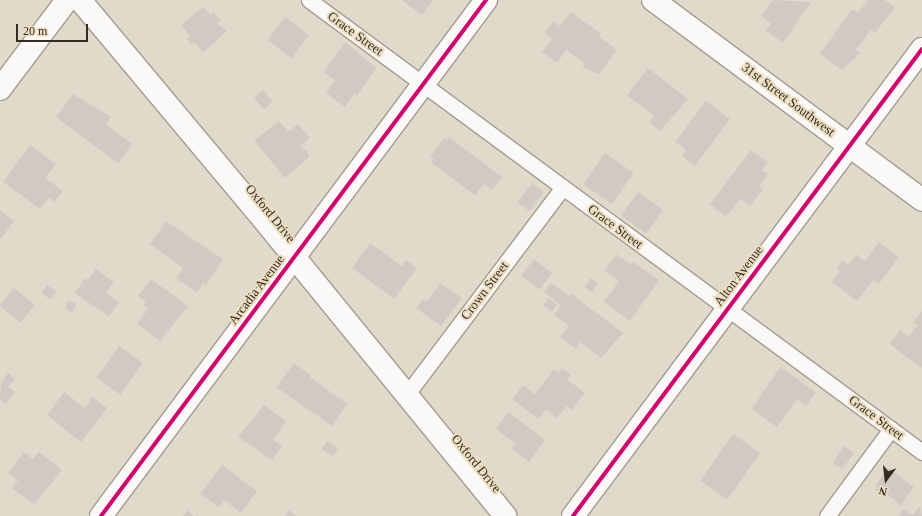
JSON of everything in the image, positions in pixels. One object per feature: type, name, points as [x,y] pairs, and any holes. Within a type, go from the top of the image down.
[{"type":"street","points":[[0,89],[67,0]]},
{"type":"street","name":"Oxford Drive","points":[[80,0],[407,394],[505,516]]},
{"type":"street","name":"Arcadia Avenue","points":[[101,516],[486,0]]},
{"type":"street","name":"31st Street Southwest","points":[[653,0],[922,200]]},
{"type":"street","name":"Alton Avenue","points":[[573,516],[922,49]]},
{"type":"lane","name":"Grace Street","points":[[309,0],[727,310],[922,452]]},
{"type":"lane","name":"Crown Street","points":[[407,394],[563,187]]},
{"type":"lane","points":[[827,516],[891,429]]},
{"type":"building","points":[[402,0],[433,0],[422,15]]},
{"type":"building","points":[[773,0],[811,2],[783,43],[765,30],[771,24],[761,16]]},
{"type":"building","points":[[868,0],[885,0],[895,7],[875,33],[871,30],[856,50],[860,53],[842,70],[820,54],[852,9],[858,13]]},
{"type":"building","points":[[203,7],[211,15],[214,12],[221,21],[217,24],[227,31],[203,53],[195,42],[191,44],[187,39],[190,36],[181,25]]},
{"type":"building","points":[[571,12],[601,34],[599,37],[617,50],[599,74],[582,67],[585,64],[566,50],[557,63],[542,52],[552,38],[545,33],[553,21],[560,26]]},
{"type":"building","points":[[285,17],[309,35],[292,58],[268,40]]},
{"type":"building","points":[[345,42],[376,68],[357,96],[354,94],[345,107],[326,93],[335,80],[324,72]]},
{"type":"building","points":[[648,68],[688,99],[660,131],[649,122],[654,116],[627,95]]},
{"type":"building","points":[[263,90],[273,101],[264,109],[254,98]]},
{"type":"building","points":[[73,94],[111,117],[106,124],[132,144],[118,163],[56,117]]},
{"type":"building","points":[[706,101],[730,119],[695,166],[682,156],[686,150],[675,142]]},
{"type":"building","points":[[279,121],[288,132],[298,124],[310,138],[300,146],[308,152],[309,157],[285,178],[254,141]]},
{"type":"building","points":[[449,137],[502,177],[492,190],[484,184],[475,195],[431,162],[433,159],[430,157],[444,138],[447,140]]},
{"type":"building","points":[[30,145],[56,164],[45,178],[63,191],[54,202],[49,198],[40,209],[3,182]]},
{"type":"building","points":[[751,150],[768,162],[762,170],[768,174],[759,186],[763,189],[750,206],[740,199],[726,217],[710,204]]},
{"type":"building","points":[[605,153],[634,173],[612,204],[583,184]]},
{"type":"building","points":[[532,183],[544,192],[530,211],[518,202]]},
{"type":"building","points":[[638,192],[663,210],[646,234],[621,215]]},
{"type":"building","points":[[0,210],[14,221],[0,240]]},
{"type":"building","points":[[166,221],[223,259],[206,285],[203,283],[197,293],[176,278],[183,268],[150,244]]},
{"type":"building","points":[[879,242],[899,257],[879,284],[873,280],[857,301],[832,282],[840,271],[837,268],[842,261],[848,265],[856,254],[865,261]]},
{"type":"building","points":[[370,243],[402,266],[406,260],[417,268],[394,299],[352,268]]},
{"type":"building","points":[[616,254],[631,265],[633,262],[659,280],[630,321],[604,302],[619,281],[604,271]]},
{"type":"building","points":[[534,259],[552,273],[539,290],[521,276]]},
{"type":"building","points":[[96,269],[114,282],[106,293],[119,302],[109,317],[75,293],[85,278],[88,280]]},
{"type":"building","points":[[591,278],[598,283],[592,292],[585,287]]},
{"type":"building","points":[[151,279],[188,306],[160,341],[137,324],[148,309],[143,305],[146,302],[138,296]]},
{"type":"building","points":[[440,283],[462,298],[441,326],[416,308],[423,299],[427,302]]},
{"type":"building","points":[[551,283],[569,296],[571,294],[623,333],[601,358],[580,342],[576,349],[560,337],[569,326],[554,315],[561,306],[544,292]]},
{"type":"building","points":[[47,285],[56,291],[51,299],[41,293]]},
{"type":"building","points":[[14,288],[35,305],[21,323],[0,306]]},
{"type":"building","points":[[548,298],[557,304],[552,312],[543,305]]},
{"type":"building","points":[[69,300],[77,305],[72,312],[64,308]]},
{"type":"building","points":[[922,311],[921,368],[890,344],[900,330],[908,337],[918,325],[913,322]]},
{"type":"building","points":[[119,346],[143,363],[120,395],[97,378]]},
{"type":"building","points":[[294,363],[311,375],[310,377],[347,404],[332,426],[276,387]]},
{"type":"building","points":[[780,367],[816,392],[806,406],[797,399],[777,427],[752,409]]},
{"type":"building","points":[[562,368],[571,375],[567,379],[585,393],[572,410],[567,406],[557,418],[546,409],[539,419],[512,399],[523,385],[535,394],[554,369],[559,373]]},
{"type":"building","points":[[8,373],[15,379],[8,387],[2,382]]},
{"type":"building","points":[[1,382],[15,392],[6,404],[0,399]]},
{"type":"building","points":[[64,392],[85,408],[92,397],[107,408],[81,442],[47,415]]},
{"type":"building","points":[[264,405],[286,421],[273,440],[282,446],[272,460],[238,437]]},
{"type":"building","points":[[508,412],[545,440],[529,462],[511,448],[515,443],[496,429]]},
{"type":"building","points":[[733,434],[760,453],[727,500],[700,481]]},
{"type":"building","points":[[327,441],[338,448],[333,456],[322,449]]},
{"type":"building","points":[[844,446],[854,453],[842,469],[833,462]]},
{"type":"building","points":[[24,452],[33,459],[39,452],[62,470],[34,504],[12,488],[18,480],[8,473]]},
{"type":"building","points":[[222,465],[257,491],[241,513],[224,500],[219,507],[200,494]]},
{"type":"building","points":[[888,468],[914,487],[901,505],[882,491],[880,493],[875,490],[877,487],[875,486]]},
{"type":"building","points":[[920,506],[922,516],[898,516],[904,509],[913,515]]},
{"type":"building","points":[[187,510],[194,516],[183,516]]},
{"type":"building","points":[[289,510],[296,516],[285,516]]},
{"type":"cycle path","points":[[101,516],[486,0]]},
{"type":"cycle path","points":[[573,516],[922,49]]}]
